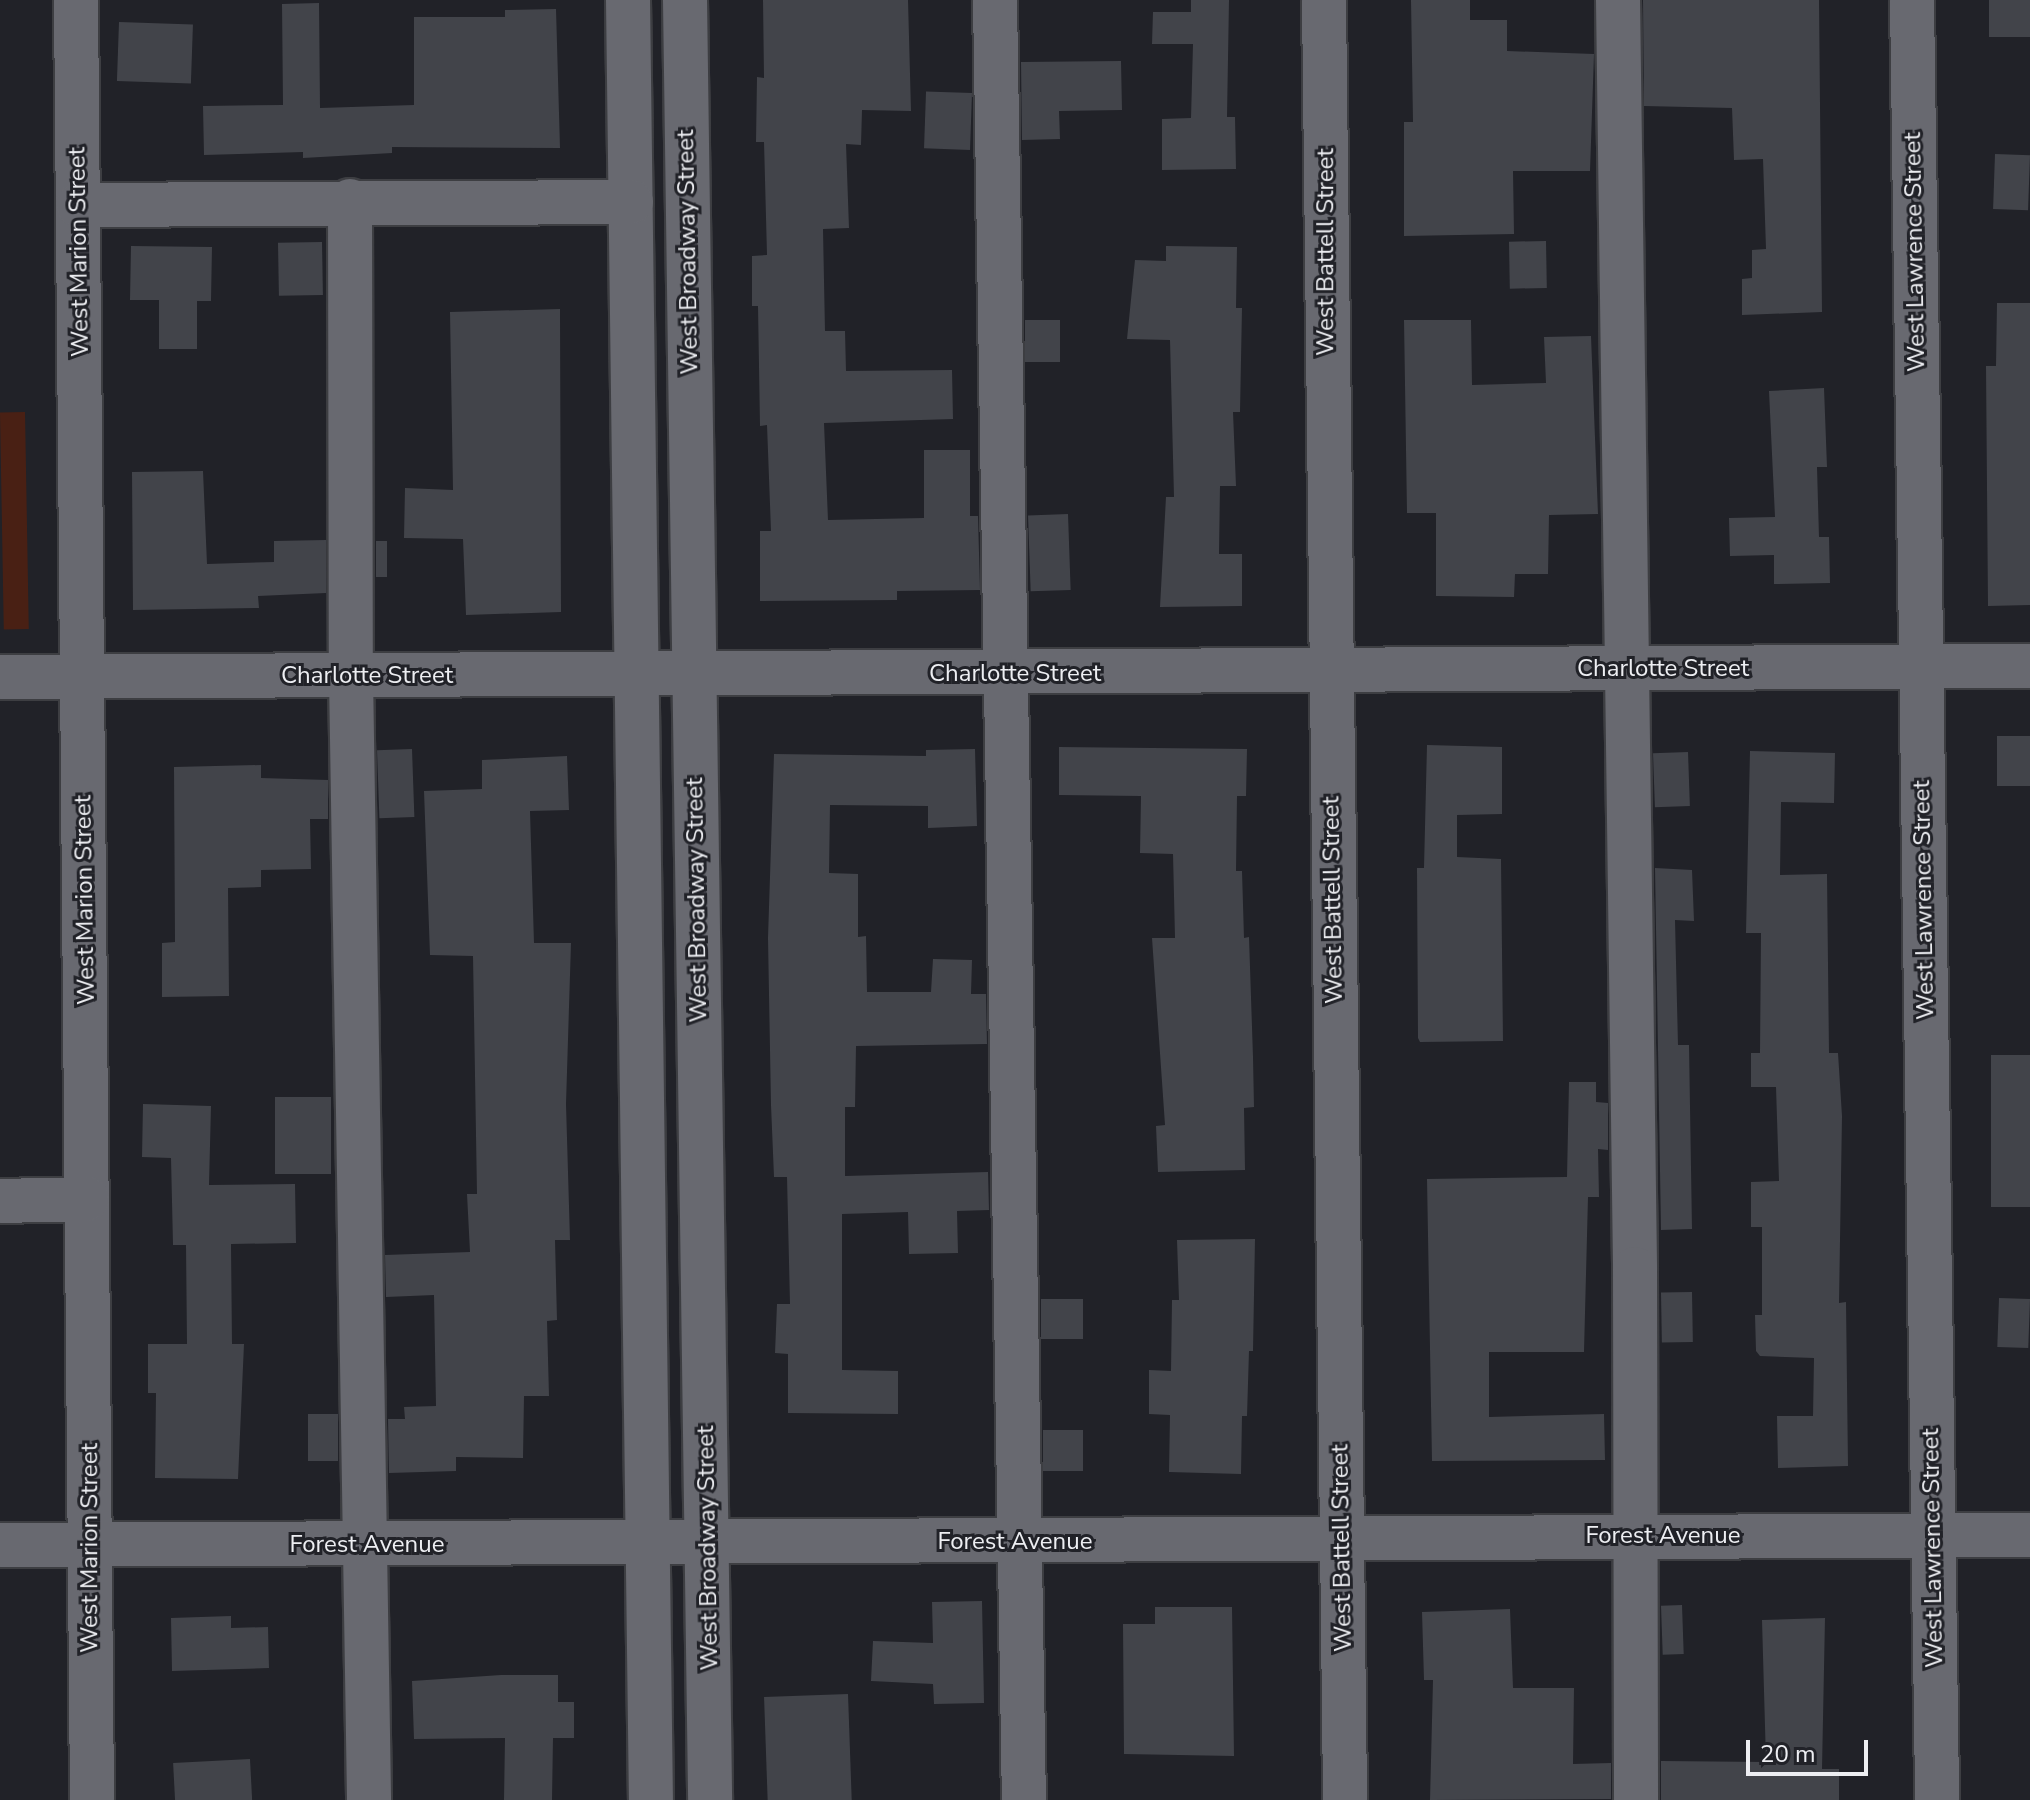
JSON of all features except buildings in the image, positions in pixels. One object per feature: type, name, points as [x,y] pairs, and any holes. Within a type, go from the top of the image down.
[{"type":"street","name":"West Marion Street","points":[[76,0],[92,1800]]},
{"type":"street","points":[[628,0],[651,1800]]},
{"type":"street","name":"West Broadway Street","points":[[685,0],[710,1800]]},
{"type":"street","points":[[995,0],[1024,1800]]},
{"type":"street","name":"West Battell Street","points":[[1324,0],[1345,1800]]},
{"type":"street","points":[[1618,0],[1623,669],[1636,1536],[1636,1800]]},
{"type":"street","name":"West Lawrence Street","points":[[1912,0],[1937,1800]]},
{"type":"street","points":[[350,201],[351,676],[369,1800]]},
{"type":"street","points":[[78,205],[350,201],[631,202]]},
{"type":"street","name":"Charlotte Street","points":[[0,677],[637,676],[2030,666]]},
{"type":"street","points":[[0,1201],[87,1199]]},
{"type":"street","name":"Forest Avenue","points":[[0,1545],[1019,1543],[2030,1535]]},
{"type":"shaded area","points":[[0,412],[25,412],[29,629],[4,629]]}]
